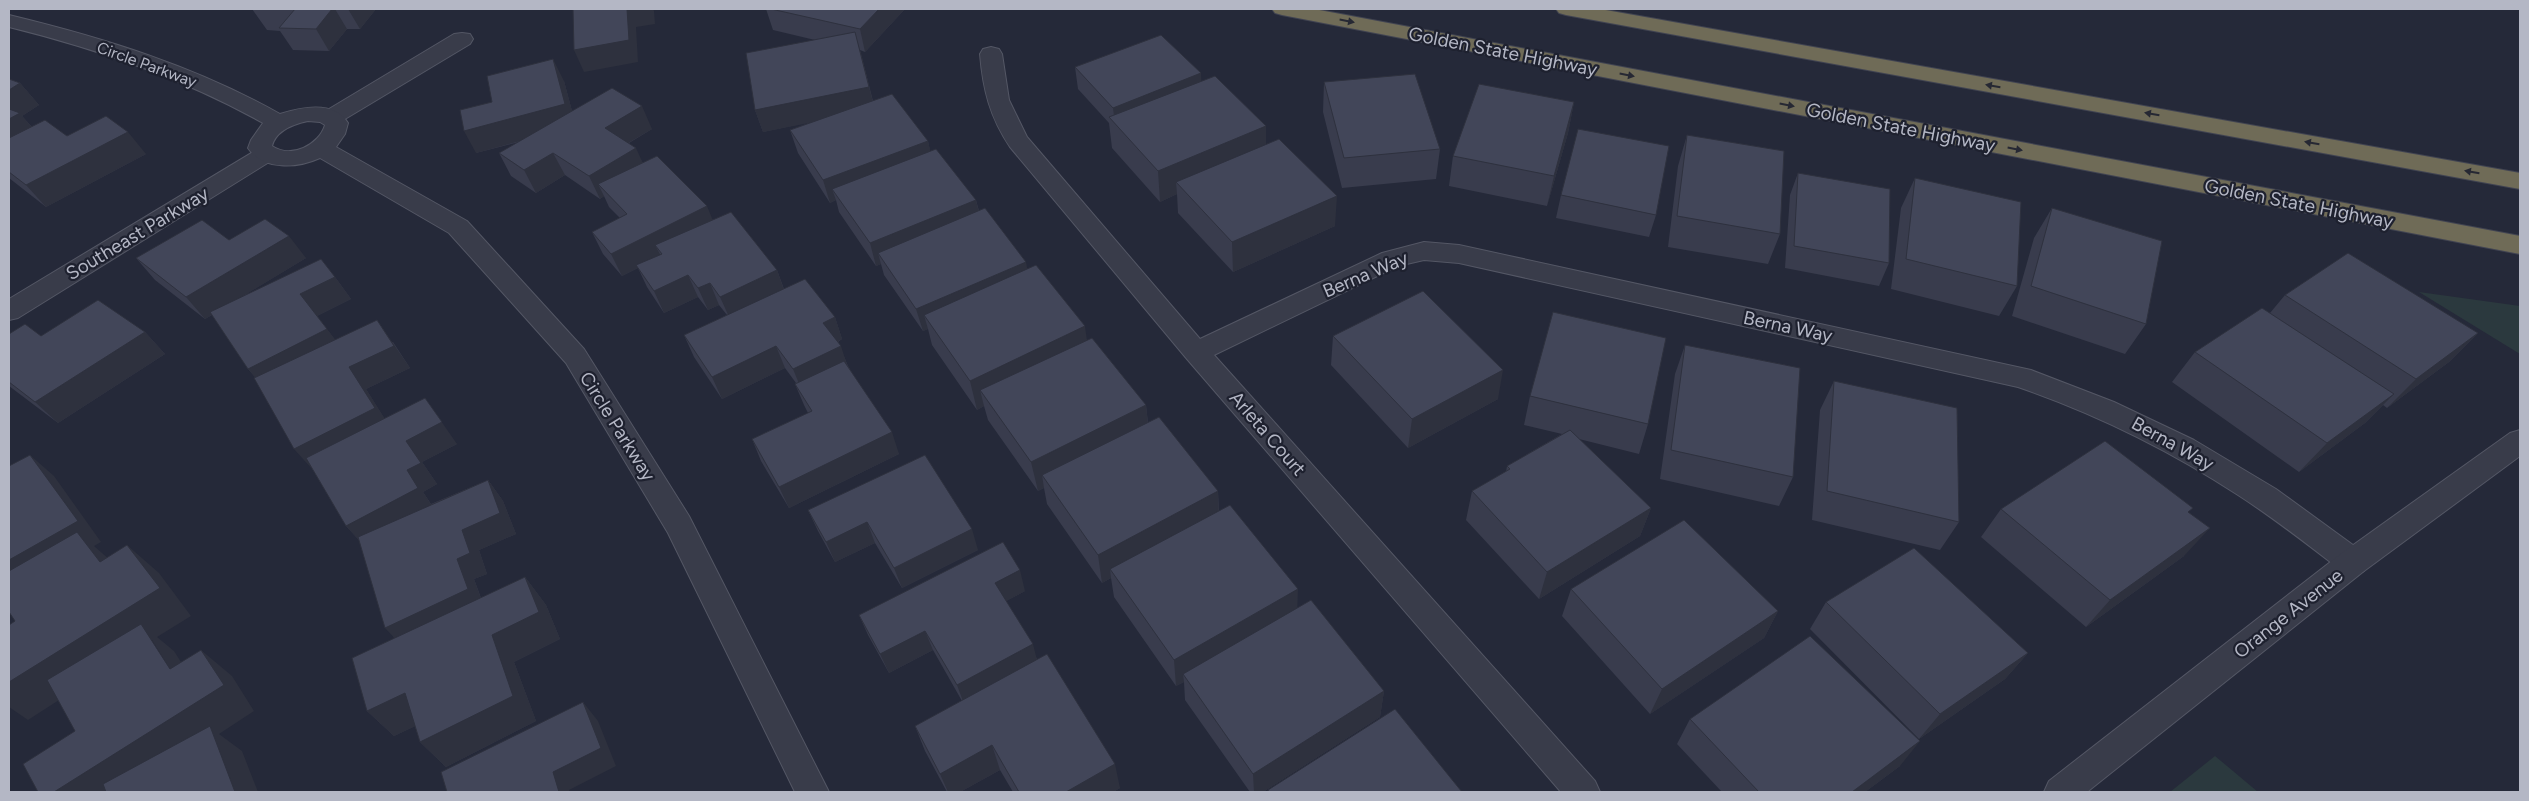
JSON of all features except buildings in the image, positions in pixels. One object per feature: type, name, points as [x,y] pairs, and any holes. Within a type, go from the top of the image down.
[{"type":"highway","name":"Golden State Highway","points":[[1282,9],[2520,245]]},
{"type":"highway","points":[[1566,9],[2520,181]]},
{"type":"street","name":"Circle Parkway","points":[[9,21],[54,32],[139,59],[212,87],[279,122]]},
{"type":"street","points":[[332,117],[462,39]]},
{"type":"street","name":"Arleta Court","points":[[991,54],[994,89],[1001,115],[1018,142],[1196,352],[1583,792]]},
{"type":"street","points":[[308,114],[322,114],[332,117],[337,123],[336,131],[330,140],[320,148],[305,155],[276,158],[266,154],[260,148],[261,140],[279,122],[308,114]]},
{"type":"street","name":"Circle Parkway","points":[[320,148],[458,227],[575,356],[679,525],[812,792]]},
{"type":"street","name":"Southeast Parkway","points":[[9,311],[266,154]]},
{"type":"street","name":"Berna Way","points":[[1196,352],[1391,259],[1424,251],[1459,254],[2021,377],[2075,395],[2130,419],[2184,447],[2236,478],[2353,562]]},
{"type":"street","name":"Orange Avenue","points":[[2061,792],[2353,562],[2520,441]]},
{"type":"shaded area","points":[[2419,292],[2520,306],[2520,354]]},
{"type":"shaded area","points":[[2215,756],[2258,792],[2170,792]]}]
